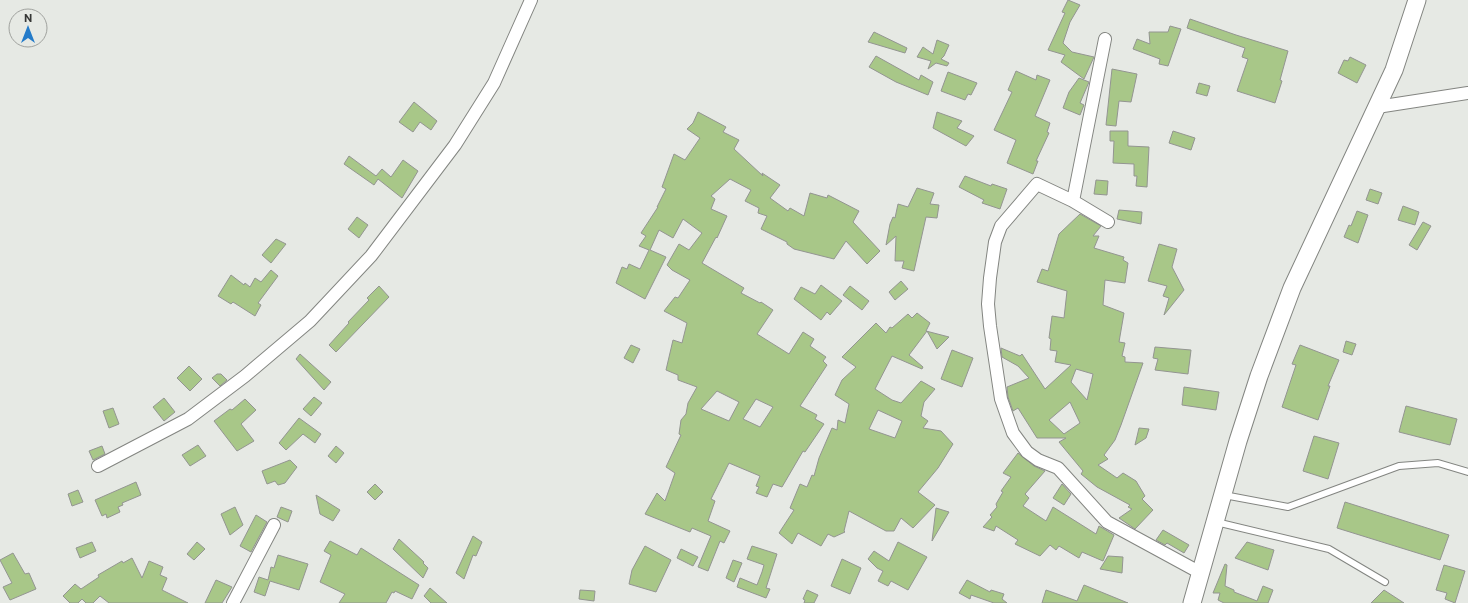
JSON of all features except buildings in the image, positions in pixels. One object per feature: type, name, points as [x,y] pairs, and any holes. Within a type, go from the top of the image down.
[{"type":"main road","points":[[1192,603],[1199,572],[1259,376],[1292,288],[1394,70],[1417,0]]},
{"type":"street","points":[[98,466],[188,419],[241,379],[310,321],[361,267],[455,145],[494,83],[531,0]]},
{"type":"street","points":[[1073,201],[1105,39]]},
{"type":"street","points":[[1377,107],[1468,93]]},
{"type":"street","points":[[1108,222],[1073,201],[1037,184],[1001,226],[995,242],[988,304],[1001,399],[1013,433],[1027,452],[1038,460],[1058,468],[1107,522],[1199,572]]},
{"type":"street","points":[[234,603],[274,525]]},
{"type":"lane","points":[[1223,495],[1288,507],[1399,466],[1438,464],[1468,472]]},
{"type":"lane","points":[[1215,522],[1329,549],[1385,582]]}]
